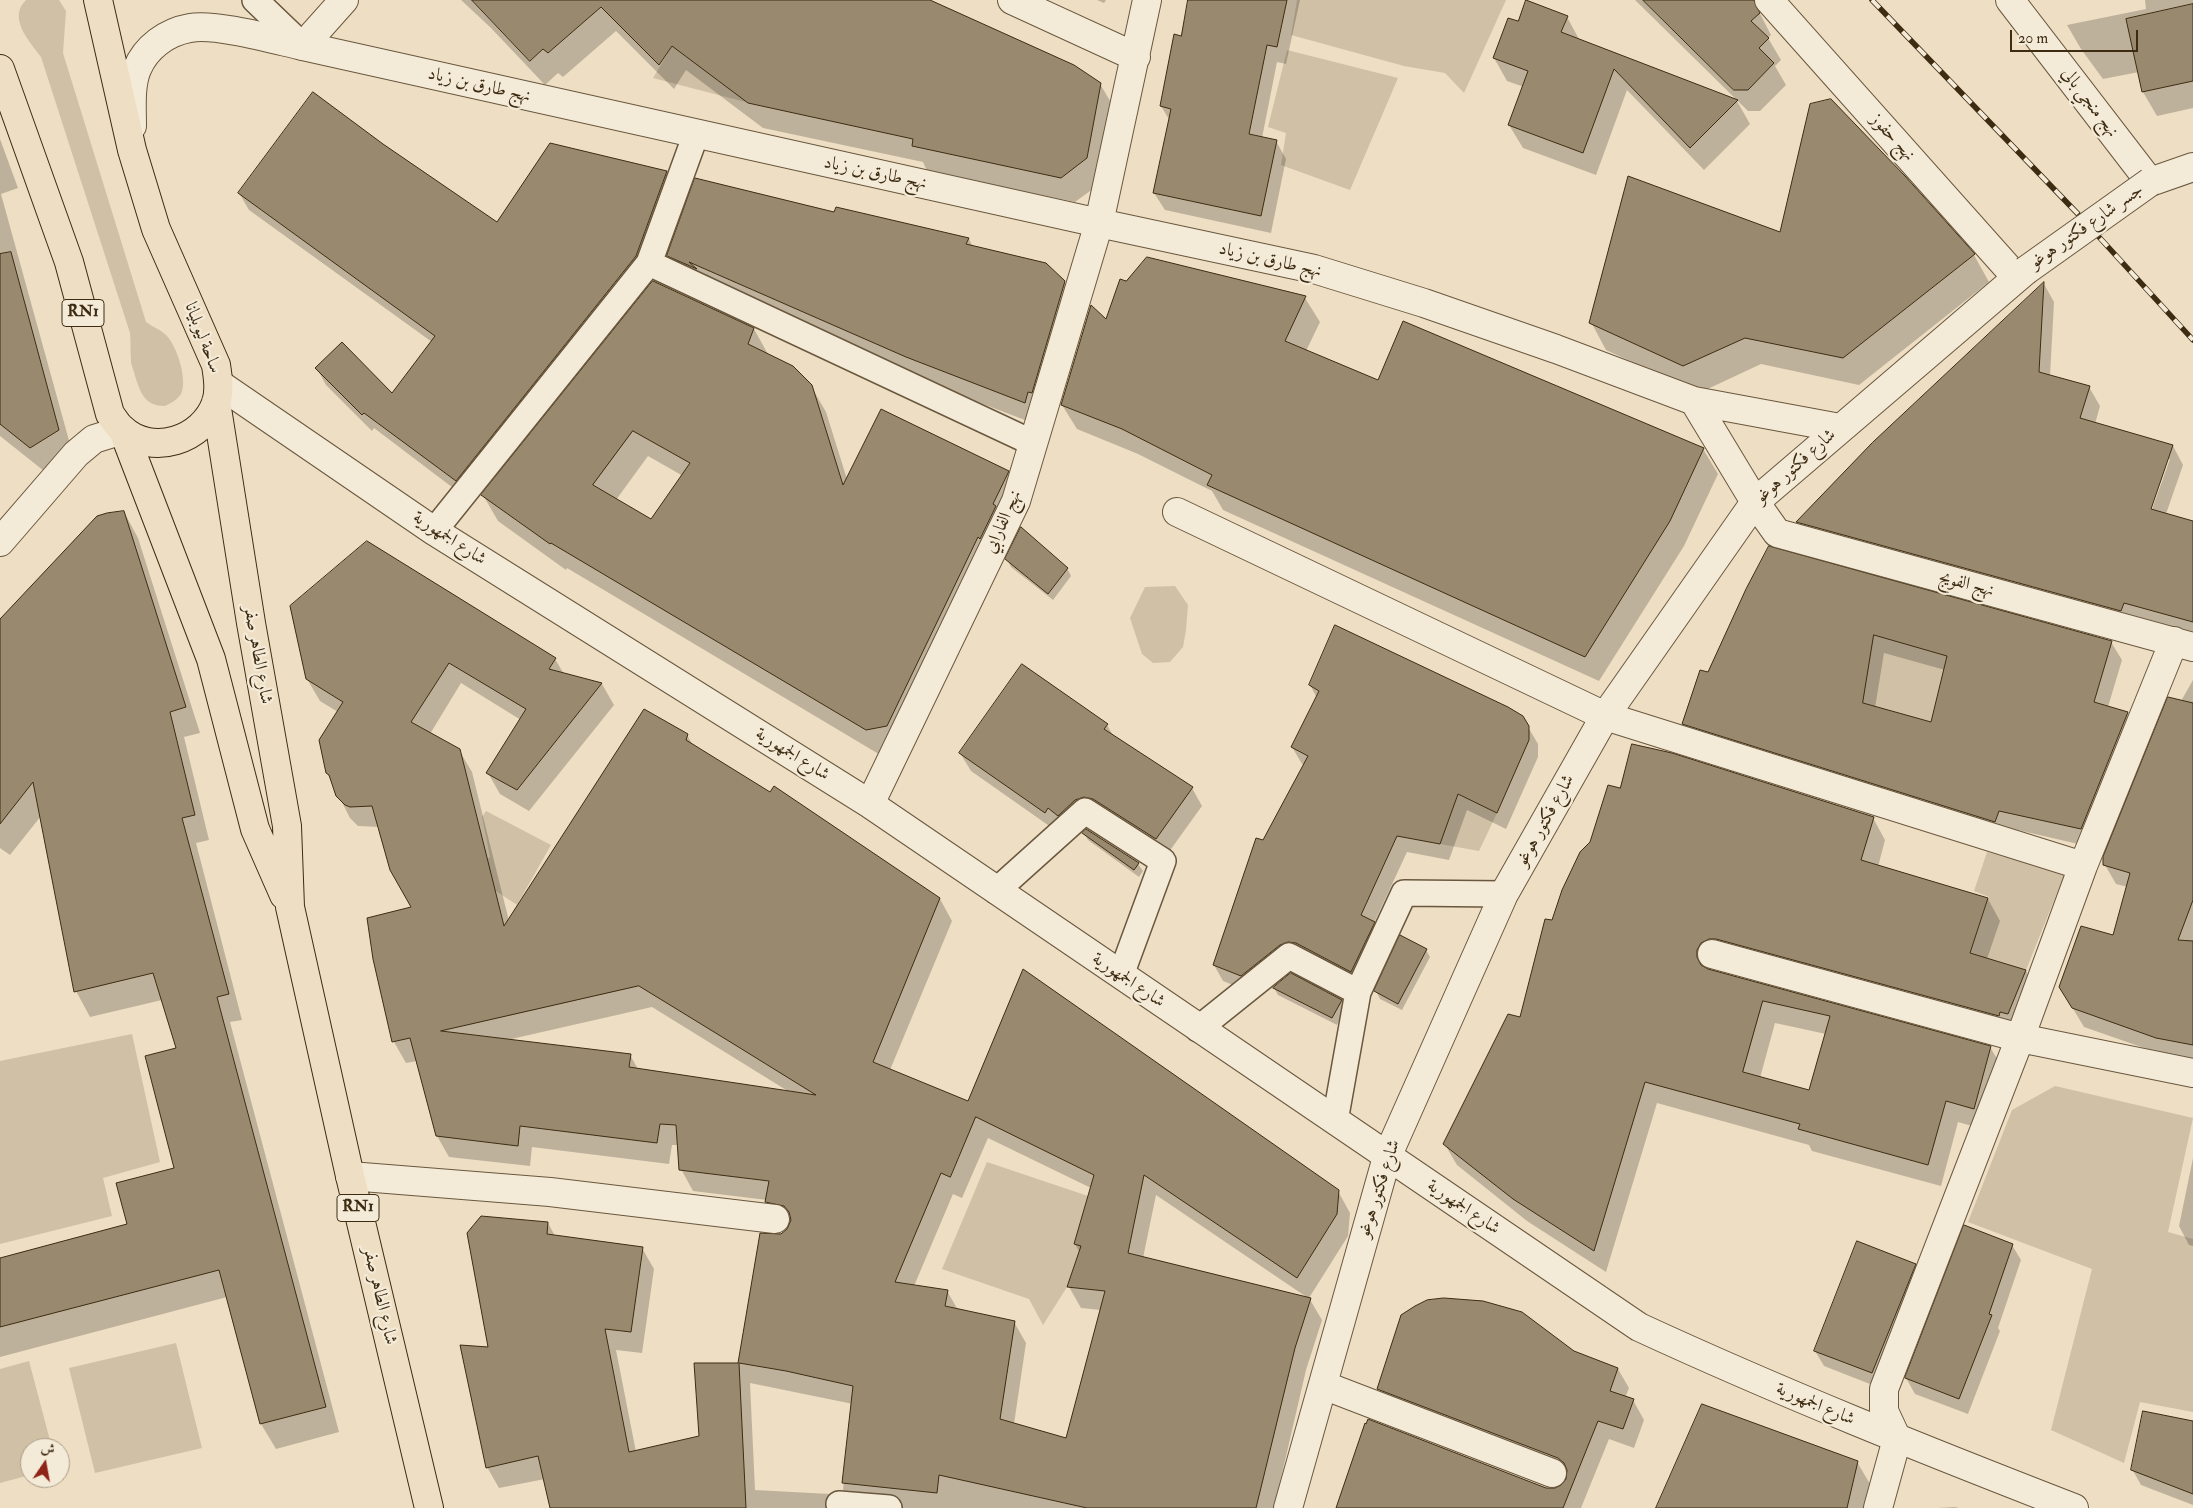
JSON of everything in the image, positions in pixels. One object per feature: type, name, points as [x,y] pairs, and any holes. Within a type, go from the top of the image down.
[{"type":"main road","name":"ساحة ليوبليانا","points":[[98,0],[132,150],[156,229],[216,365],[218,393]]},
{"type":"main road","name":"RN1","points":[[0,69],[68,262],[110,414],[122,430]]},
{"type":"main road","points":[[122,430],[139,440],[159,443],[179,441],[195,432],[209,419],[218,393]]},
{"type":"main road","name":"شارع الطاهر صفر","points":[[218,393],[251,623],[287,826],[290,907],[350,1176],[429,1508]]},
{"type":"main road","name":"شارع الطاهر صفر","points":[[122,430],[211,659],[255,829],[290,907]]},
{"type":"street","points":[[303,46],[344,0]]},
{"type":"street","points":[[1012,0],[1136,57]]},
{"type":"street","name":"نهج الفارابي","points":[[870,804],[1016,501],[1099,223],[1147,0]]},
{"type":"street","name":"نهج حفوز","points":[[1769,0],[2020,274]]},
{"type":"street","name":"نهج منجي بالي","points":[[2020,1],[2150,182]]},
{"type":"street","name":"نهج طارق بن زياد","points":[[132,150],[132,90],[137,68],[150,48],[169,34],[190,27],[214,28],[1314,269],[1441,309],[1556,349],[1694,401],[1840,428]]},
{"type":"street","points":[[2150,182],[2193,167]]},
{"type":"street","name":"جسر شارع فكتور هوغو","points":[[2020,274],[2150,182]]},
{"type":"street","name":"شارع فكتور هوغو","points":[[1288,1508],[1387,1157],[1504,894],[1605,716],[1755,502],[2020,274]]},
{"type":"street","name":"شارع الجمهورية","points":[[218,393],[870,804],[1198,1029],[1639,1327],[1749,1377],[1897,1439],[2074,1508]]},
{"type":"street","points":[[1694,401],[1755,502]]},
{"type":"street","points":[[0,542],[76,454],[94,440],[122,430]]},
{"type":"street","name":"نهج الفويج","points":[[1755,502],[1777,533],[2184,644]]},
{"type":"street","points":[[1177,512],[1605,716],[2083,866]]},
{"type":"street","points":[[1878,1508],[1897,1439],[1884,1411],[1884,1389],[2020,1038],[2083,866],[2184,644]]},
{"type":"street","points":[[1712,954],[2020,1038],[2193,1073]]},
{"type":"street","points":[[350,1176],[550,1192],[775,1219]]},
{"type":"street","points":[[1323,1385],[1552,1473]]},
{"type":"lane","points":[[255,0],[303,46]]},
{"type":"lane","points":[[434,530],[649,263],[696,134]]},
{"type":"lane","points":[[649,263],[1033,443]]},
{"type":"lane","points":[[996,891],[1085,811],[1163,861],[1121,975]]},
{"type":"lane","points":[[1334,1121],[1358,992],[1404,893],[1504,894]]},
{"type":"lane","points":[[1198,1029],[1289,956],[1358,992]]},
{"type":"lane","points":[[839,1504],[889,1508]]},
{"type":"shaded area","points":[[26,0],[59,0],[66,11],[63,53],[146,322],[166,335],[174,347],[180,363],[183,380],[181,394],[176,400],[165,406],[148,401],[137,382],[131,362],[130,333],[41,57],[26,37],[19,22],[21,7]]},
{"type":"shaded area","points":[[1297,0],[1506,0],[1464,93],[1445,73],[1404,66],[1291,35]]},
{"type":"shaded area","points":[[672,46],[783,55],[753,104],[653,78]]},
{"type":"shaded area","points":[[1287,50],[1398,78],[1350,190],[1281,165],[1286,133],[1268,127]]},
{"type":"shaded area","points":[[1175,586],[1188,605],[1183,647],[1170,662],[1153,663],[1142,654],[1130,618],[1145,587]]},
{"type":"shaded area","points":[[1874,635],[1947,656],[1931,722],[1863,703]]},
{"type":"shaded area","points":[[1367,751],[1497,813],[1479,851],[1440,844]]},
{"type":"shaded area","points":[[486,811],[551,845],[517,905],[490,887],[485,861],[490,857],[482,817]]},
{"type":"shaded area","points":[[1987,852],[2065,873],[2026,970],[1970,953],[1989,897],[1974,891]]},
{"type":"shaded area","points":[[132,1034],[160,1162],[103,1178],[112,1216],[0,1244],[0,1061]]},
{"type":"shaded area","points":[[2055,1086],[2193,1118],[2168,1232],[2193,1239],[2193,1412],[2140,1402],[2124,1463],[2051,1430],[2092,1269],[1968,1222],[2012,1110]]},
{"type":"shaded area","points":[[987,1162],[1088,1196],[1074,1244],[1081,1246],[1067,1287],[1043,1325],[1029,1299],[942,1269]]},
{"type":"shaded area","points":[[176,1343],[202,1448],[95,1473],[69,1368]]},
{"type":"shaded area","points":[[29,1361],[49,1438],[20,1438],[20,1478],[0,1483],[0,1369]]},
{"type":"building","points":[[472,0],[930,0],[1074,65],[1101,83],[1087,158],[1061,178],[912,146],[913,139],[748,103],[672,46],[659,65],[601,7],[548,53],[543,49],[530,61]]},
{"type":"building","points":[[1188,0],[1287,0],[1277,47],[1267,45],[1249,134],[1277,140],[1261,216],[1153,193],[1171,109],[1160,106],[1174,34],[1181,36]]},
{"type":"building","points":[[1526,0],[1568,16],[1561,32],[1738,100],[1690,148],[1614,69],[1583,153],[1508,125],[1528,71],[1493,58],[1508,18],[1518,21]]},
{"type":"building","points":[[1643,0],[1754,0],[1760,13],[1751,21],[1769,38],[1759,48],[1774,63],[1748,90],[1734,90]]},
{"type":"building","points":[[2193,4],[2193,81],[2142,92],[2126,19]]},
{"type":"building","points":[[313,92],[383,144],[497,222],[550,143],[667,171],[636,256],[456,481],[364,413],[362,415],[315,368],[342,342],[392,393],[435,336],[238,193]]},
{"type":"building","points":[[1831,99],[1905,176],[1975,254],[1843,358],[1745,338],[1683,366],[1589,323],[1628,176],[1780,232],[1810,104]]},
{"type":"building","points":[[695,178],[834,212],[836,207],[969,238],[966,244],[1046,263],[1065,281],[1032,393],[1028,392],[1025,403],[906,357],[689,262],[697,269],[667,256]]},
{"type":"building","points":[[11,252],[59,430],[30,448],[0,424],[0,254]]},
{"type":"building","points":[[1147,257],[1306,296],[1285,341],[1378,380],[1403,321],[1704,448],[1670,521],[1585,657],[1207,485],[1212,475],[1122,429],[1061,405],[1091,305],[1106,319],[1120,279],[1126,281]]},
{"type":"building","points":[[653,281],[754,328],[748,344],[793,366],[812,385],[843,485],[881,409],[1009,471],[993,504],[996,506],[980,539],[978,537],[887,726],[866,730],[550,544],[481,495]],"holes":[[[633,431],[690,463],[651,519],[593,485]]]},
{"type":"building","points":[[2044,282],[2039,372],[2090,386],[2080,418],[2173,445],[2151,509],[2193,521],[2193,622],[2124,603],[2121,611],[1796,522],[1872,443]]},
{"type":"building","points":[[124,511],[186,707],[170,712],[195,815],[182,818],[229,994],[217,997],[326,1407],[260,1424],[219,1270],[0,1327],[0,1258],[127,1224],[116,1183],[174,1168],[145,1056],[176,1048],[153,973],[74,992],[33,782],[0,824],[0,619],[97,516]]},
{"type":"building","points":[[1021,527],[1068,568],[1048,594],[1005,559]]},
{"type":"building","points":[[367,541],[556,658],[549,669],[602,683],[517,790],[486,773],[526,709],[449,663],[411,722],[460,749],[504,926],[644,709],[688,734],[686,740],[770,792],[774,786],[940,898],[873,1062],[968,1101],[1023,969],[1339,1190],[1337,1214],[1297,1278],[1144,1175],[1128,1253],[1311,1298],[1295,1348],[1256,1508],[1087,1508],[939,1475],[937,1493],[842,1483],[853,1386],[739,1363],[746,1508],[550,1508],[538,1456],[486,1468],[460,1345],[488,1347],[467,1233],[481,1216],[548,1222],[547,1234],[643,1247],[631,1332],[605,1329],[629,1452],[699,1436],[694,1363],[738,1363],[760,1233],[781,1234],[787,1229],[791,1220],[789,1212],[784,1206],[765,1202],[769,1181],[679,1170],[676,1125],[660,1124],[657,1143],[520,1126],[518,1146],[436,1136],[410,1038],[392,1042],[373,959],[367,918],[411,907],[390,870],[372,806],[350,807],[345,805],[336,796],[329,775],[326,773],[319,740],[343,702],[306,679],[290,606]],"holes":[[[639,986],[732,1043],[816,1095],[629,1067],[631,1054],[441,1031]],[[976,1117],[1094,1175],[1074,1244],[1081,1246],[1067,1287],[1105,1291],[1066,1438],[1000,1419],[1015,1321],[945,1306],[948,1290],[895,1282],[941,1173],[950,1177]]]},
{"type":"building","points":[[1769,546],[2112,641],[2094,702],[2128,712],[2081,829],[1999,811],[1995,822],[1682,724],[1700,670],[1708,672],[1746,589]],"holes":[[[1874,635],[1947,656],[1931,722],[1863,703]]]},
{"type":"building","points":[[1335,625],[1508,707],[1523,716],[1529,726],[1529,740],[1497,813],[1458,794],[1440,844],[1397,836],[1361,915],[1375,922],[1351,972],[1296,943],[1288,942],[1280,945],[1241,976],[1213,965],[1256,838],[1263,840],[1308,756],[1291,747],[1319,691],[1309,685]]},
{"type":"building","points":[[1022,664],[1108,724],[1104,729],[1193,787],[1156,839],[1093,799],[1084,797],[1075,800],[1058,816],[1048,808],[1045,813],[959,753]]},
{"type":"building","points":[[2168,697],[2193,703],[2193,900],[2178,940],[2193,941],[2193,1045],[2156,1038],[2072,1008],[2059,987],[2081,926],[2113,935],[2130,873],[2103,865],[2103,857]]},
{"type":"building","points":[[1632,744],[1672,753],[1874,817],[1861,860],[1988,898],[1970,953],[2026,970],[2008,1014],[2000,1012],[1999,1016],[1716,939],[1709,939],[1701,943],[1697,950],[1697,957],[1701,965],[1708,969],[1991,1046],[1974,1109],[1946,1101],[1928,1165],[1798,1129],[1800,1124],[1645,1082],[1594,1251],[1513,1199],[1443,1144],[1508,1014],[1520,1017],[1545,919],[1552,920],[1562,890],[1580,852],[1590,842],[1608,785],[1620,788]],"holes":[[[1763,1001],[1830,1016],[1809,1090],[1743,1072]]]},
{"type":"building","points":[[1086,829],[1139,863],[1134,870],[1082,833]]},
{"type":"building","points":[[1400,935],[1427,949],[1398,1004],[1374,991]]},
{"type":"building","points":[[1291,973],[1342,1000],[1332,1018],[1273,988]]},
{"type":"building","points":[[1964,1225],[2013,1244],[1989,1314],[1992,1315],[1959,1399],[1905,1378]]},
{"type":"building","points":[[1857,1241],[1916,1264],[1872,1373],[1814,1351]]},
{"type":"building","points":[[1444,1298],[1483,1301],[1522,1312],[1574,1351],[1618,1368],[1610,1391],[1634,1399],[1623,1429],[1598,1421],[1563,1508],[1336,1508],[1368,1419],[1546,1488],[1555,1488],[1566,1479],[1567,1470],[1564,1463],[1558,1458],[1377,1389],[1401,1315],[1427,1300]]},
{"type":"building","points":[[1702,1404],[1858,1461],[1847,1508],[1656,1508]]},
{"type":"building","points":[[2143,1411],[2193,1421],[2193,1494],[2131,1470]]},
{"type":"railway","points":[[1872,0],[2078,214],[2193,340]]}]
